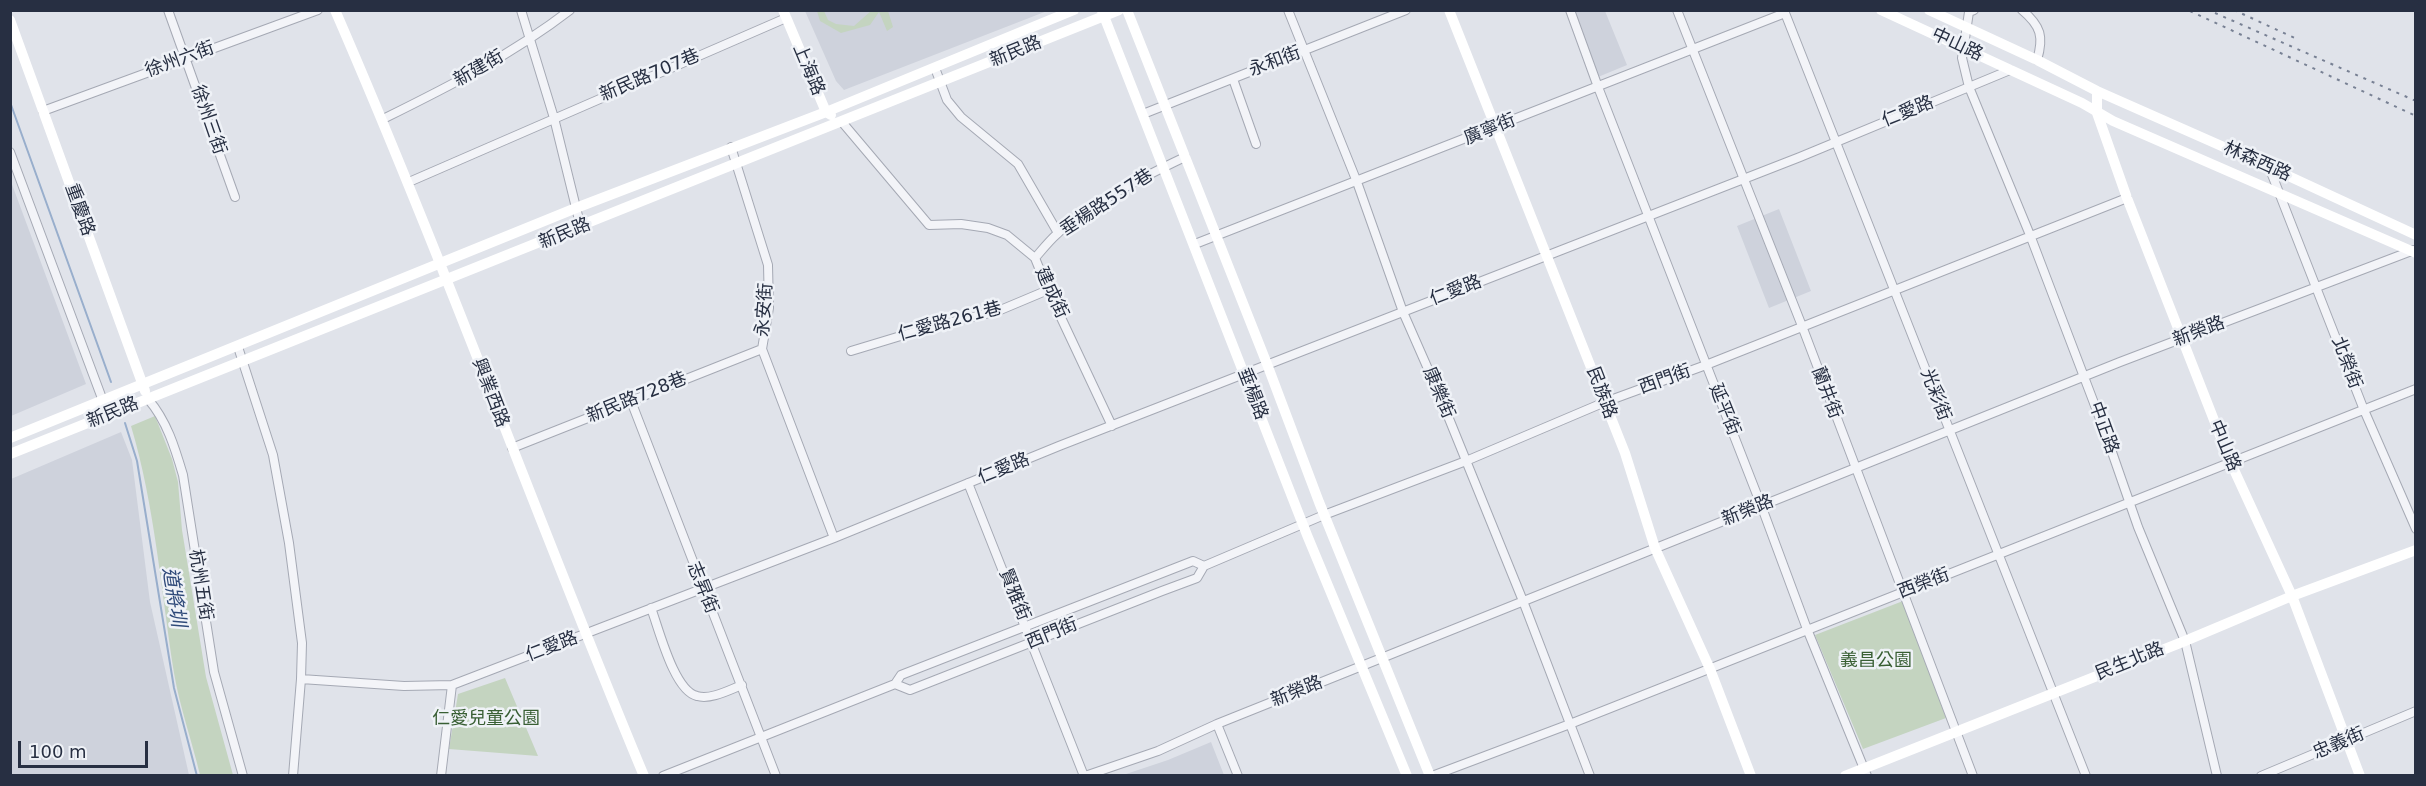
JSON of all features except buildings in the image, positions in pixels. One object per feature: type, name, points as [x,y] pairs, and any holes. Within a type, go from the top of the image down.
[{"type":"street","name":"徐州三街","points":[[168,10],[234,196]]},
{"type":"street","name":"徐州六街","points":[[43,111],[318,10]]},
{"type":"street","name":"興業西路","points":[[335,10],[409,182],[585,634],[644,776]]},
{"type":"street","points":[[521,10],[554,118],[581,228]]},
{"type":"street","name":"新建街","points":[[383,119],[458,82],[529,39],[570,10]]},
{"type":"street","name":"新民路","points":[[10,438],[576,208],[826,112],[1074,10]]},
{"type":"street","name":"新民路","points":[[12,451],[108,416],[581,228],[1103,14],[1119,10]]},
{"type":"street","name":"垂楊路","points":[[1127,10],[1324,515],[1431,776]]},
{"type":"street","name":"康樂街","points":[[1288,10],[1357,182],[1403,312],[1523,601],[1590,776]]},
{"type":"street","name":"永和街","points":[[1143,114],[1406,10]]},
{"type":"street","name":"民族路","points":[[1449,10],[1625,453],[1655,548],[1710,669],[1751,776]]},
{"type":"street","name":"延平街","points":[[1570,10],[1647,216],[1865,772]]},
{"type":"street","name":"蘭井街","points":[[1677,10],[1890,554],[1973,776]]},
{"type":"street","name":"中山路","points":[[1881,10],[2082,103],[2097,113]]},
{"type":"street","name":"中山路","points":[[1929,10],[2037,60],[2097,92],[2097,113],[2181,339],[2230,461],[2292,596],[2360,776]]},
{"type":"street","name":"中正路","points":[[1974,10],[1969,12],[1962,58],[1969,87],[2030,235],[2128,502],[2185,641],[2217,776]]},
{"type":"street","points":[[2022,10],[2031,19],[2041,36],[2042,44],[2037,60]]},
{"type":"street","name":"廣寧街","points":[[1195,244],[1786,12]]},
{"type":"street","name":"光彩街","points":[[1786,12],[2086,776]]},
{"type":"street","name":"新民路707巷","points":[[409,182],[746,35],[784,14]]},
{"type":"street","name":"上海路","points":[[784,14],[826,112],[842,122]]},
{"type":"street","name":"垂楊路","points":[[1103,14],[1304,525],[1407,776]]},
{"type":"street","name":"重慶路","points":[[10,20],[148,399]]},
{"type":"street","points":[[935,68],[947,100],[961,117],[1018,164],[1058,233]]},
{"type":"street","name":"仁愛路","points":[[301,679],[404,686],[452,685],[834,538],[1244,373],[1836,142],[2010,70]]},
{"type":"street","points":[[1233,79],[1256,144]]},
{"type":"street","name":"林森西路","points":[[2097,92],[2269,167],[2415,235]]},
{"type":"street","name":"林森西路","points":[[2097,113],[2280,195],[2414,251]]},
{"type":"street","name":"建成街","points":[[842,122],[929,225],[962,224],[988,228],[1007,235],[1035,258],[1112,426]]},
{"type":"street","name":"永安街","points":[[731,147],[768,265],[769,308],[762,349],[834,538]]},
{"type":"street","points":[[10,152],[103,401]]},
{"type":"street","name":"垂楊路557巷","points":[[1035,258],[1058,233],[1109,198],[1164,166],[1185,157]]},
{"type":"street","name":"北榮街","points":[[2269,167],[2364,410],[2415,529]]},
{"type":"street","name":"西門街","points":[[895,684],[910,690],[1197,578],[1204,566],[1324,515],[1466,461],[1605,402],[1706,365],[2127,198]]},
{"type":"street","name":"新榮路","points":[[1084,776],[1158,751],[1217,724],[1761,505],[2181,339],[2414,251]]},
{"type":"street","name":"仁愛路261巷","points":[[851,351],[927,328],[998,311],[1048,290]]},
{"type":"street","points":[[238,347],[273,455],[288,536],[302,643],[292,776]]},
{"type":"street","name":"新民路728巷","points":[[512,448],[762,349]]},
{"type":"street","name":"西榮街","points":[[1431,776],[1710,669],[2415,389]]},
{"type":"street","name":"杭州五街","points":[[148,399],[160,412],[183,475],[214,672],[243,776]]},
{"type":"street","name":"志昇街","points":[[631,400],[702,590],[742,685],[776,776]]},
{"type":"street","name":"賢雅街","points":[[968,483],[1033,642],[1084,776]]},
{"type":"street","name":"民生北路","points":[[1845,776],[1865,772],[1955,730],[2185,641],[2292,596],[2415,550]]},
{"type":"street","name":"西門街","points":[[663,776],[895,684],[901,675],[1193,561],[1204,566]]},
{"type":"street","points":[[651,608],[675,674],[688,692],[698,697],[711,696],[742,685]]},
{"type":"street","points":[[441,776],[452,685]]},
{"type":"street","name":"忠義街","points":[[2261,776],[2415,711]]},
{"type":"street","points":[[1217,724],[1238,776]]},
{"type":"shaded area","points":[[805,11],[1047,11],[844,90],[836,81]]},
{"type":"shaded area","points":[[1573,11],[1605,11],[1627,65],[1598,77]]},
{"type":"shaded area","points":[[10,179],[86,384],[11,416],[10,416]]},
{"type":"shaded area","points":[[1779,209],[1811,291],[1769,308],[1737,226]]},
{"type":"shaded area","points":[[121,432],[132,460],[150,602],[189,775],[11,776],[11,479]]},
{"type":"shaded area","points":[[1211,742],[1224,775],[1123,775],[1168,760]]},
{"type":"green space","points":[[817,11],[824,11],[828,20],[836,24],[854,26],[871,11],[888,11],[893,27],[887,31],[879,12],[870,25],[841,33],[820,21]]},
{"type":"green space","points":[[155,416],[172,459],[178,482],[182,530],[206,677],[233,775],[200,775],[177,686],[152,518],[131,426]]},
{"type":"green space","name":"義昌公園","points":[[1903,601],[1946,718],[1863,749],[1815,635]]},
{"type":"green space","name":"仁愛兒童公園","points":[[505,678],[538,756],[449,749],[458,694]]},
{"type":"waterway","name":"道將圳","points":[[10,102],[111,382]]},
{"type":"waterway","name":"道將圳","points":[[125,423],[137,461],[174,688],[197,776]]},
{"type":"railway","points":[[2234,10],[2297,39]]},
{"type":"railway","points":[[2190,11],[2416,116]]},
{"type":"railway","points":[[2215,13],[2416,101]]}]
